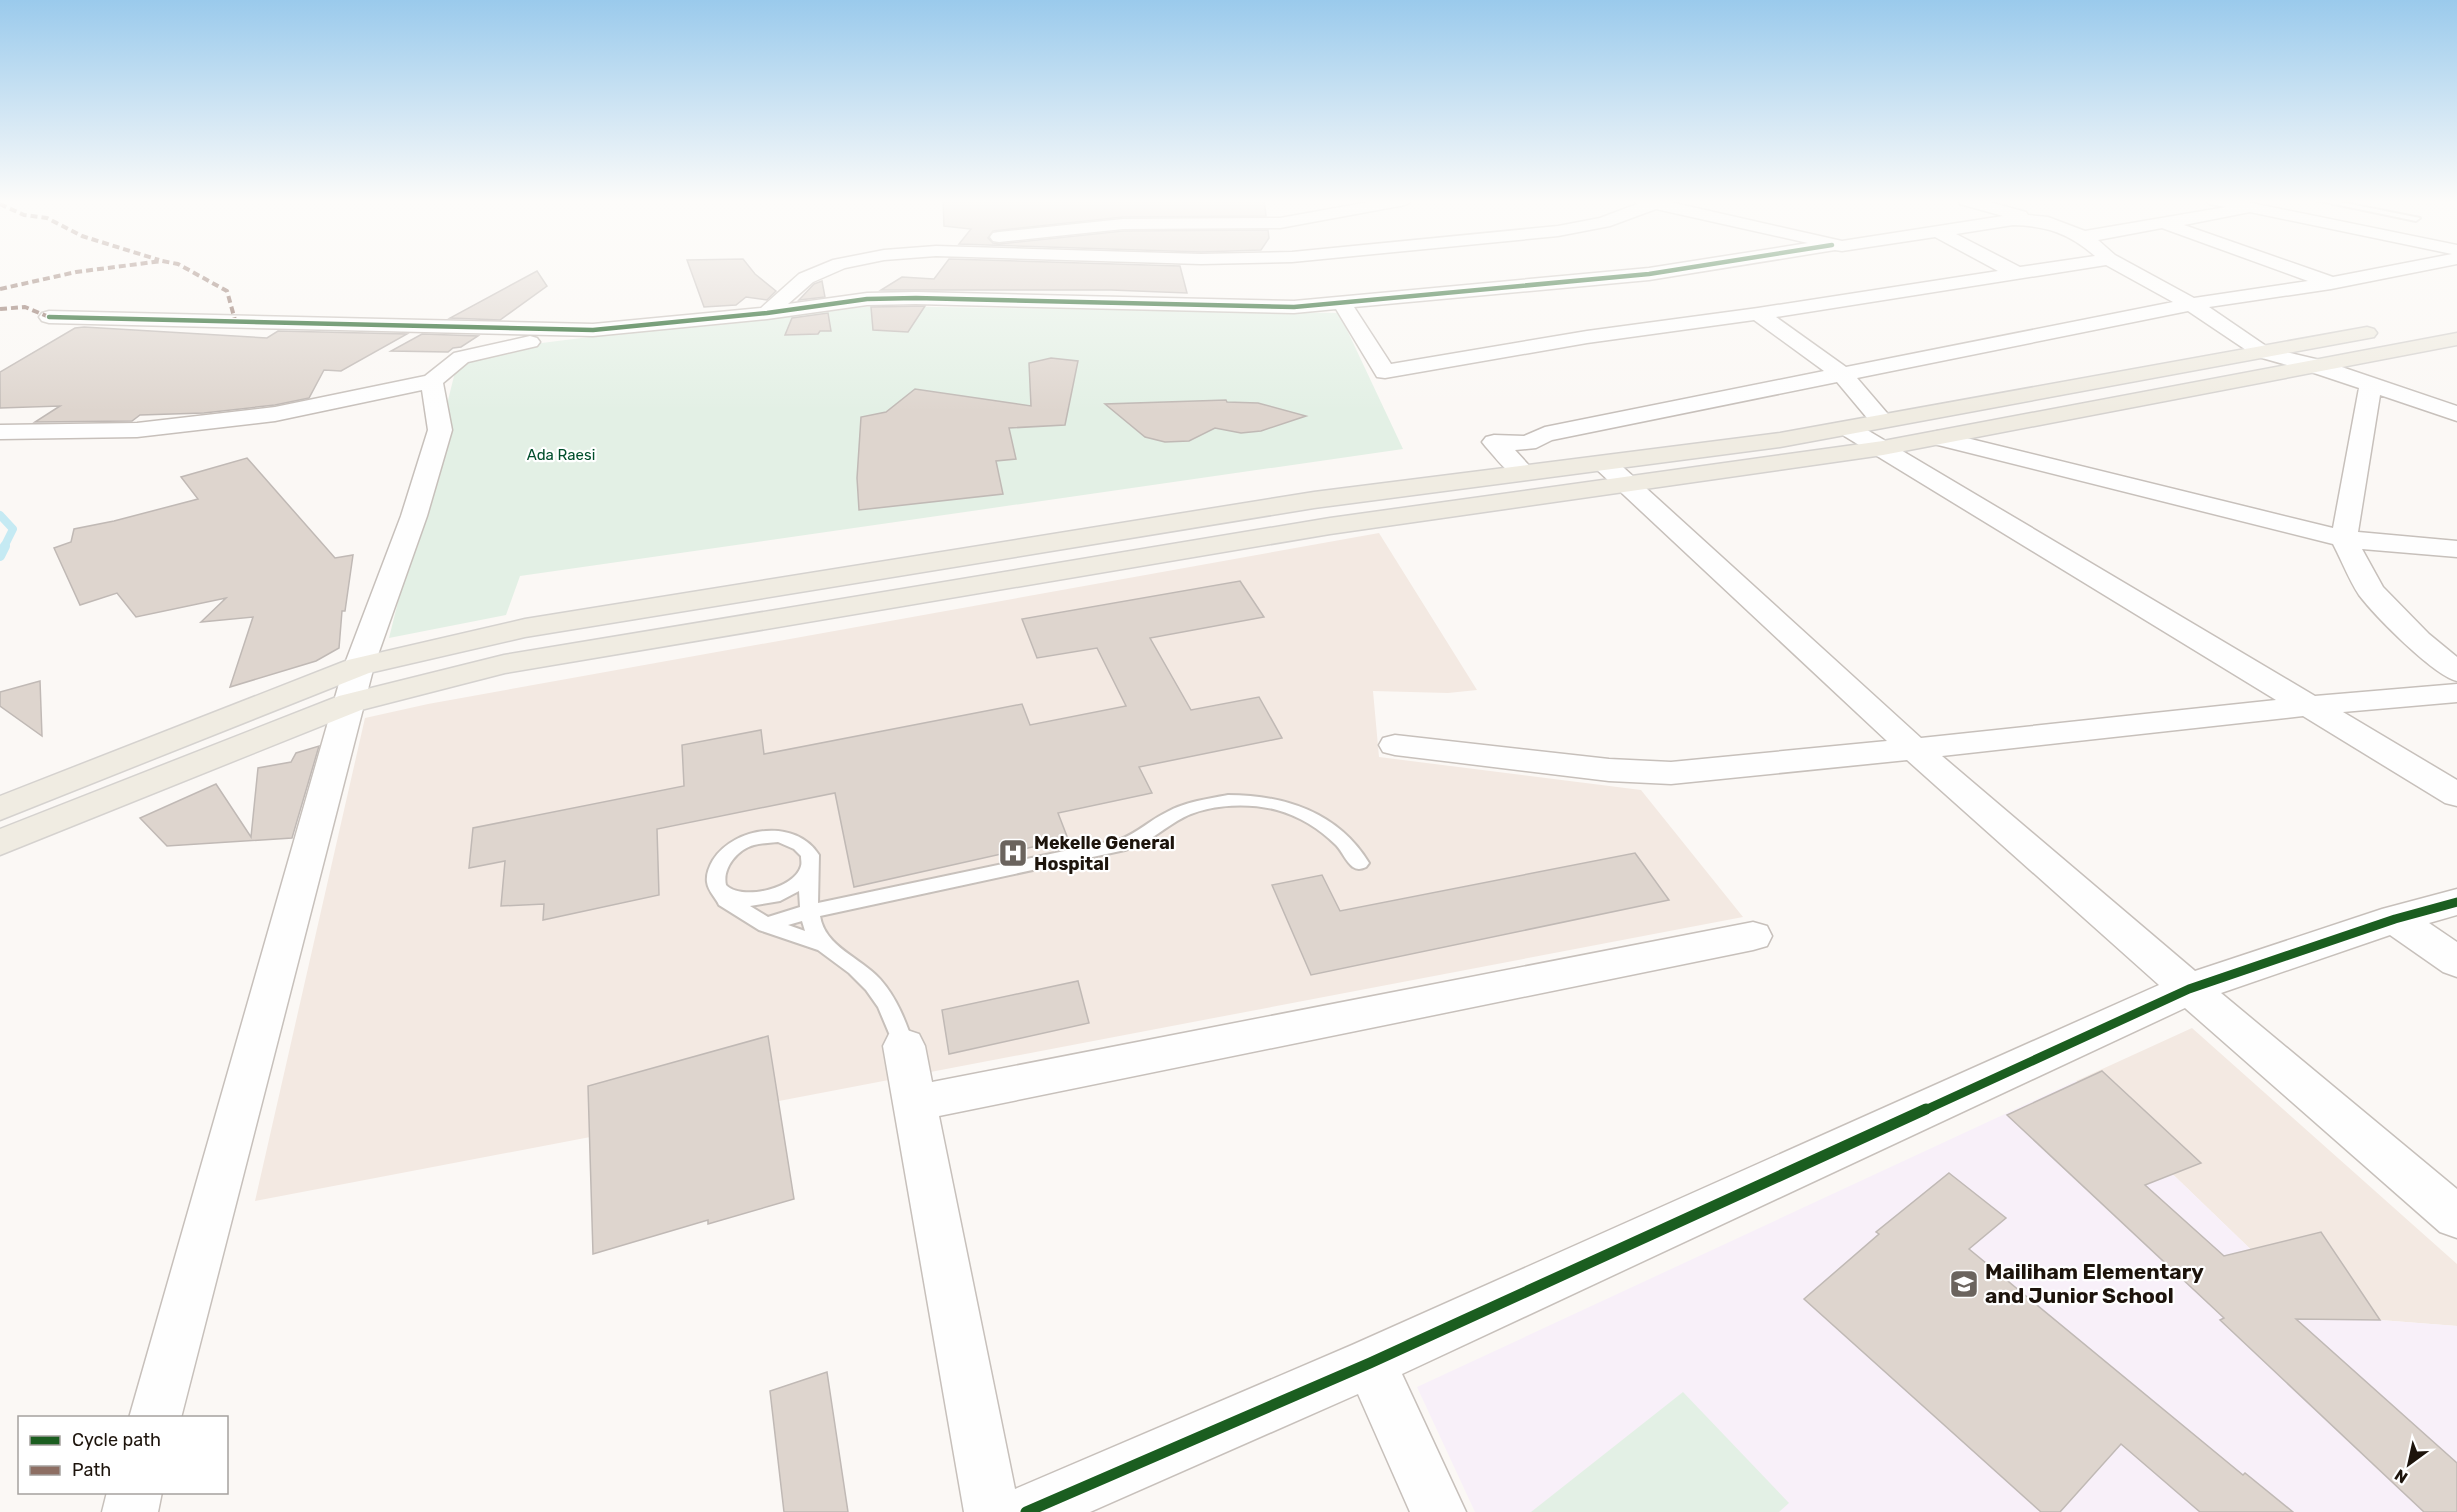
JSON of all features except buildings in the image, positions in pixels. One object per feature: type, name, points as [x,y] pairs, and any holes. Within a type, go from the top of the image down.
[{"type":"main road","points":[[0,843],[229,749],[355,685],[525,628],[1314,500],[1522,472],[1617,474],[1882,434],[2262,352],[2457,317]]},
{"type":"main road","points":[[0,809],[261,704],[355,685],[504,664],[1330,526],[1449,510],[1617,474],[1849,429],[1938,438],[2457,339]]},
{"type":"main road","points":[[1428,484],[1449,510]]},
{"type":"street","points":[[767,313],[806,278],[824,271]]},
{"type":"street","points":[[0,432],[137,430],[275,414],[432,381],[461,357],[499,347],[593,330],[767,313],[867,298],[1294,307],[1671,271]]},
{"type":"street","points":[[2012,271],[2018,274]]},
{"type":"street","points":[[1341,302],[1385,372],[1587,337],[1758,314],[2039,271]]},
{"type":"street","points":[[2130,271],[2191,304],[2262,352],[2316,366],[2457,414]]},
{"type":"street","points":[[2296,271],[2331,283]]},
{"type":"street","points":[[1522,472],[1494,442],[1528,442],[1545,434],[2191,304],[2396,271]]},
{"type":"street","points":[[1758,314],[1843,375],[1882,434],[2309,706],[2457,795]]},
{"type":"street","points":[[49,317],[593,330]]},
{"type":"street","points":[[156,1416],[355,685],[414,516],[440,430],[432,381]]},
{"type":"street","points":[[2371,385],[2344,538],[2371,591],[2419,640],[2457,672]]},
{"type":"street","points":[[1938,438],[2344,538],[2457,549]]},
{"type":"street","points":[[1617,474],[1914,749],[2189,989],[2457,1217]]},
{"type":"street","points":[[1395,745],[1609,770],[1671,773],[2309,706],[2457,693]]},
{"type":"street","points":[[1026,1512],[1370,1363],[2189,989],[2395,919],[2457,902]]},
{"type":"street","points":[[2395,919],[2457,962]]},
{"type":"street","points":[[915,1103],[1753,936]]},
{"type":"street","points":[[904,1046],[992,1512]]},
{"type":"street","points":[[1370,1363],[1438,1512]]},
{"type":"street","points":[[130,1512],[134,1494]]},
{"type":"lane","points":[[766,925],[810,911],[1125,844],[1144,836],[1174,815],[1203,806],[1247,799],[1278,803],[1315,818],[1340,837],[1360,863]]},
{"type":"lane","points":[[825,945],[766,925],[735,907],[724,898],[718,888],[715,876],[718,864],[729,852],[744,842],[763,837],[780,836],[796,840],[807,848],[811,859],[808,872],[810,911],[817,935],[825,945],[856,968],[882,994],[891,1008],[904,1046]]},
{"type":"lane","points":[[718,888],[729,897],[745,901],[764,900],[783,894],[799,884],[808,872]]},
{"type":"shaded area","name":"Mekelle General Hospital","points":[[1379,533],[1477,690],[1448,693],[1373,691],[1379,757],[1641,790],[1743,917],[255,1201],[365,718],[428,704]]},
{"type":"shaded area","points":[[2192,1028],[2457,1264],[2457,1326],[2380,1320],[2324,1320],[2076,1081]]},
{"type":"shaded area","name":"Mailiham Elementary and Junior School","points":[[2076,1081],[2324,1320],[2380,1320],[2457,1326],[2457,1512],[1475,1512],[1417,1387]]},
{"type":"green space","name":"Ada Raesi","points":[[874,306],[1339,313],[1403,449],[520,576],[506,615],[389,638],[457,364],[495,349],[637,331]]},
{"type":"green space","points":[[1683,1392],[1789,1503],[1779,1512],[1531,1512]]},
{"type":"waterway","points":[[0,515],[13,529],[4,547]]},
{"type":"waterway","points":[[0,556],[5,546]]},
{"type":"marked path","points":[[0,289],[87,271]]},
{"type":"marked path","points":[[190,271],[227,291],[235,320]]},
{"type":"marked path","points":[[0,309],[25,307],[37,310],[49,317]]},
{"type":"cycle path","points":[[49,317],[593,330],[767,313],[867,299],[916,298],[1294,307],[1671,271]]},
{"type":"cycle path","points":[[1026,1512],[1370,1363],[2189,989],[2395,919],[2457,902]]},
{"type":"place","name":"Mekelle General Hospital","points":[[1013,853]]},
{"type":"place","name":"Mailiham Elementary and Junior School","points":[[1964,1284]]}]
